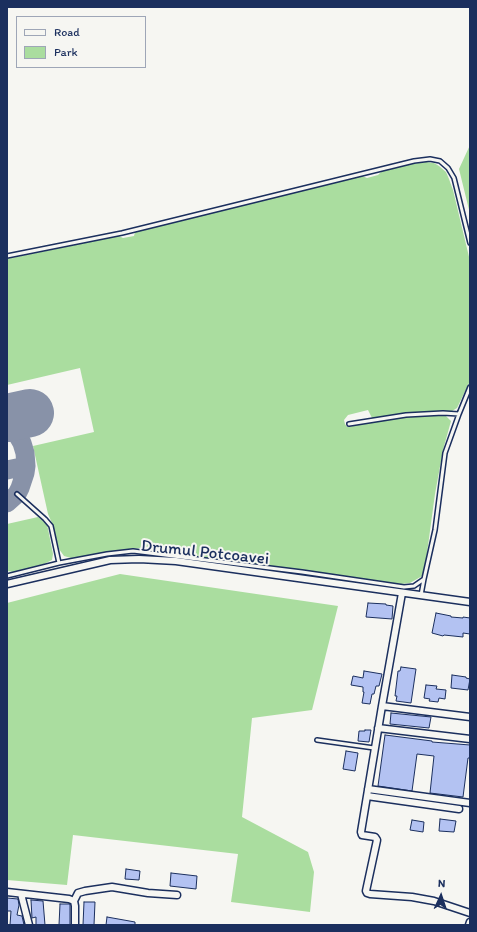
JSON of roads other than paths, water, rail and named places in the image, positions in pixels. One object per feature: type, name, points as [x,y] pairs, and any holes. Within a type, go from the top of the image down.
[{"type":"street","name":"Drumul Potcoavei","points":[[7,584],[110,560],[139,558],[176,561],[470,602]]},
{"type":"street","points":[[402,593],[374,748],[361,832],[362,835],[375,837],[377,840],[366,891],[367,893],[412,896],[470,913]]},
{"type":"street","points":[[382,706],[470,717]]},
{"type":"street","points":[[378,728],[470,739]]},
{"type":"street","points":[[368,788],[470,803]]},
{"type":"street","points":[[367,796],[459,810]]},
{"type":"street","points":[[75,925],[74,901],[78,893],[84,891],[112,887],[148,893],[177,895]]},
{"type":"street","points":[[7,892],[69,899],[74,901]]},
{"type":"street","points":[[21,894],[29,925]]},
{"type":"lane","points":[[7,256],[122,233],[414,161],[430,159],[440,161],[448,168],[454,178],[470,243]]},
{"type":"lane","points":[[421,595],[435,530],[445,453],[470,387]]},
{"type":"lane","points":[[349,424],[406,415],[443,413],[459,414]]},
{"type":"lane","points":[[17,494],[46,519],[51,526],[60,563]]},
{"type":"lane","points":[[7,576],[60,563],[107,554],[133,551],[302,572],[404,587],[414,586],[424,579]]},
{"type":"lane","points":[[317,740],[374,748]]}]
